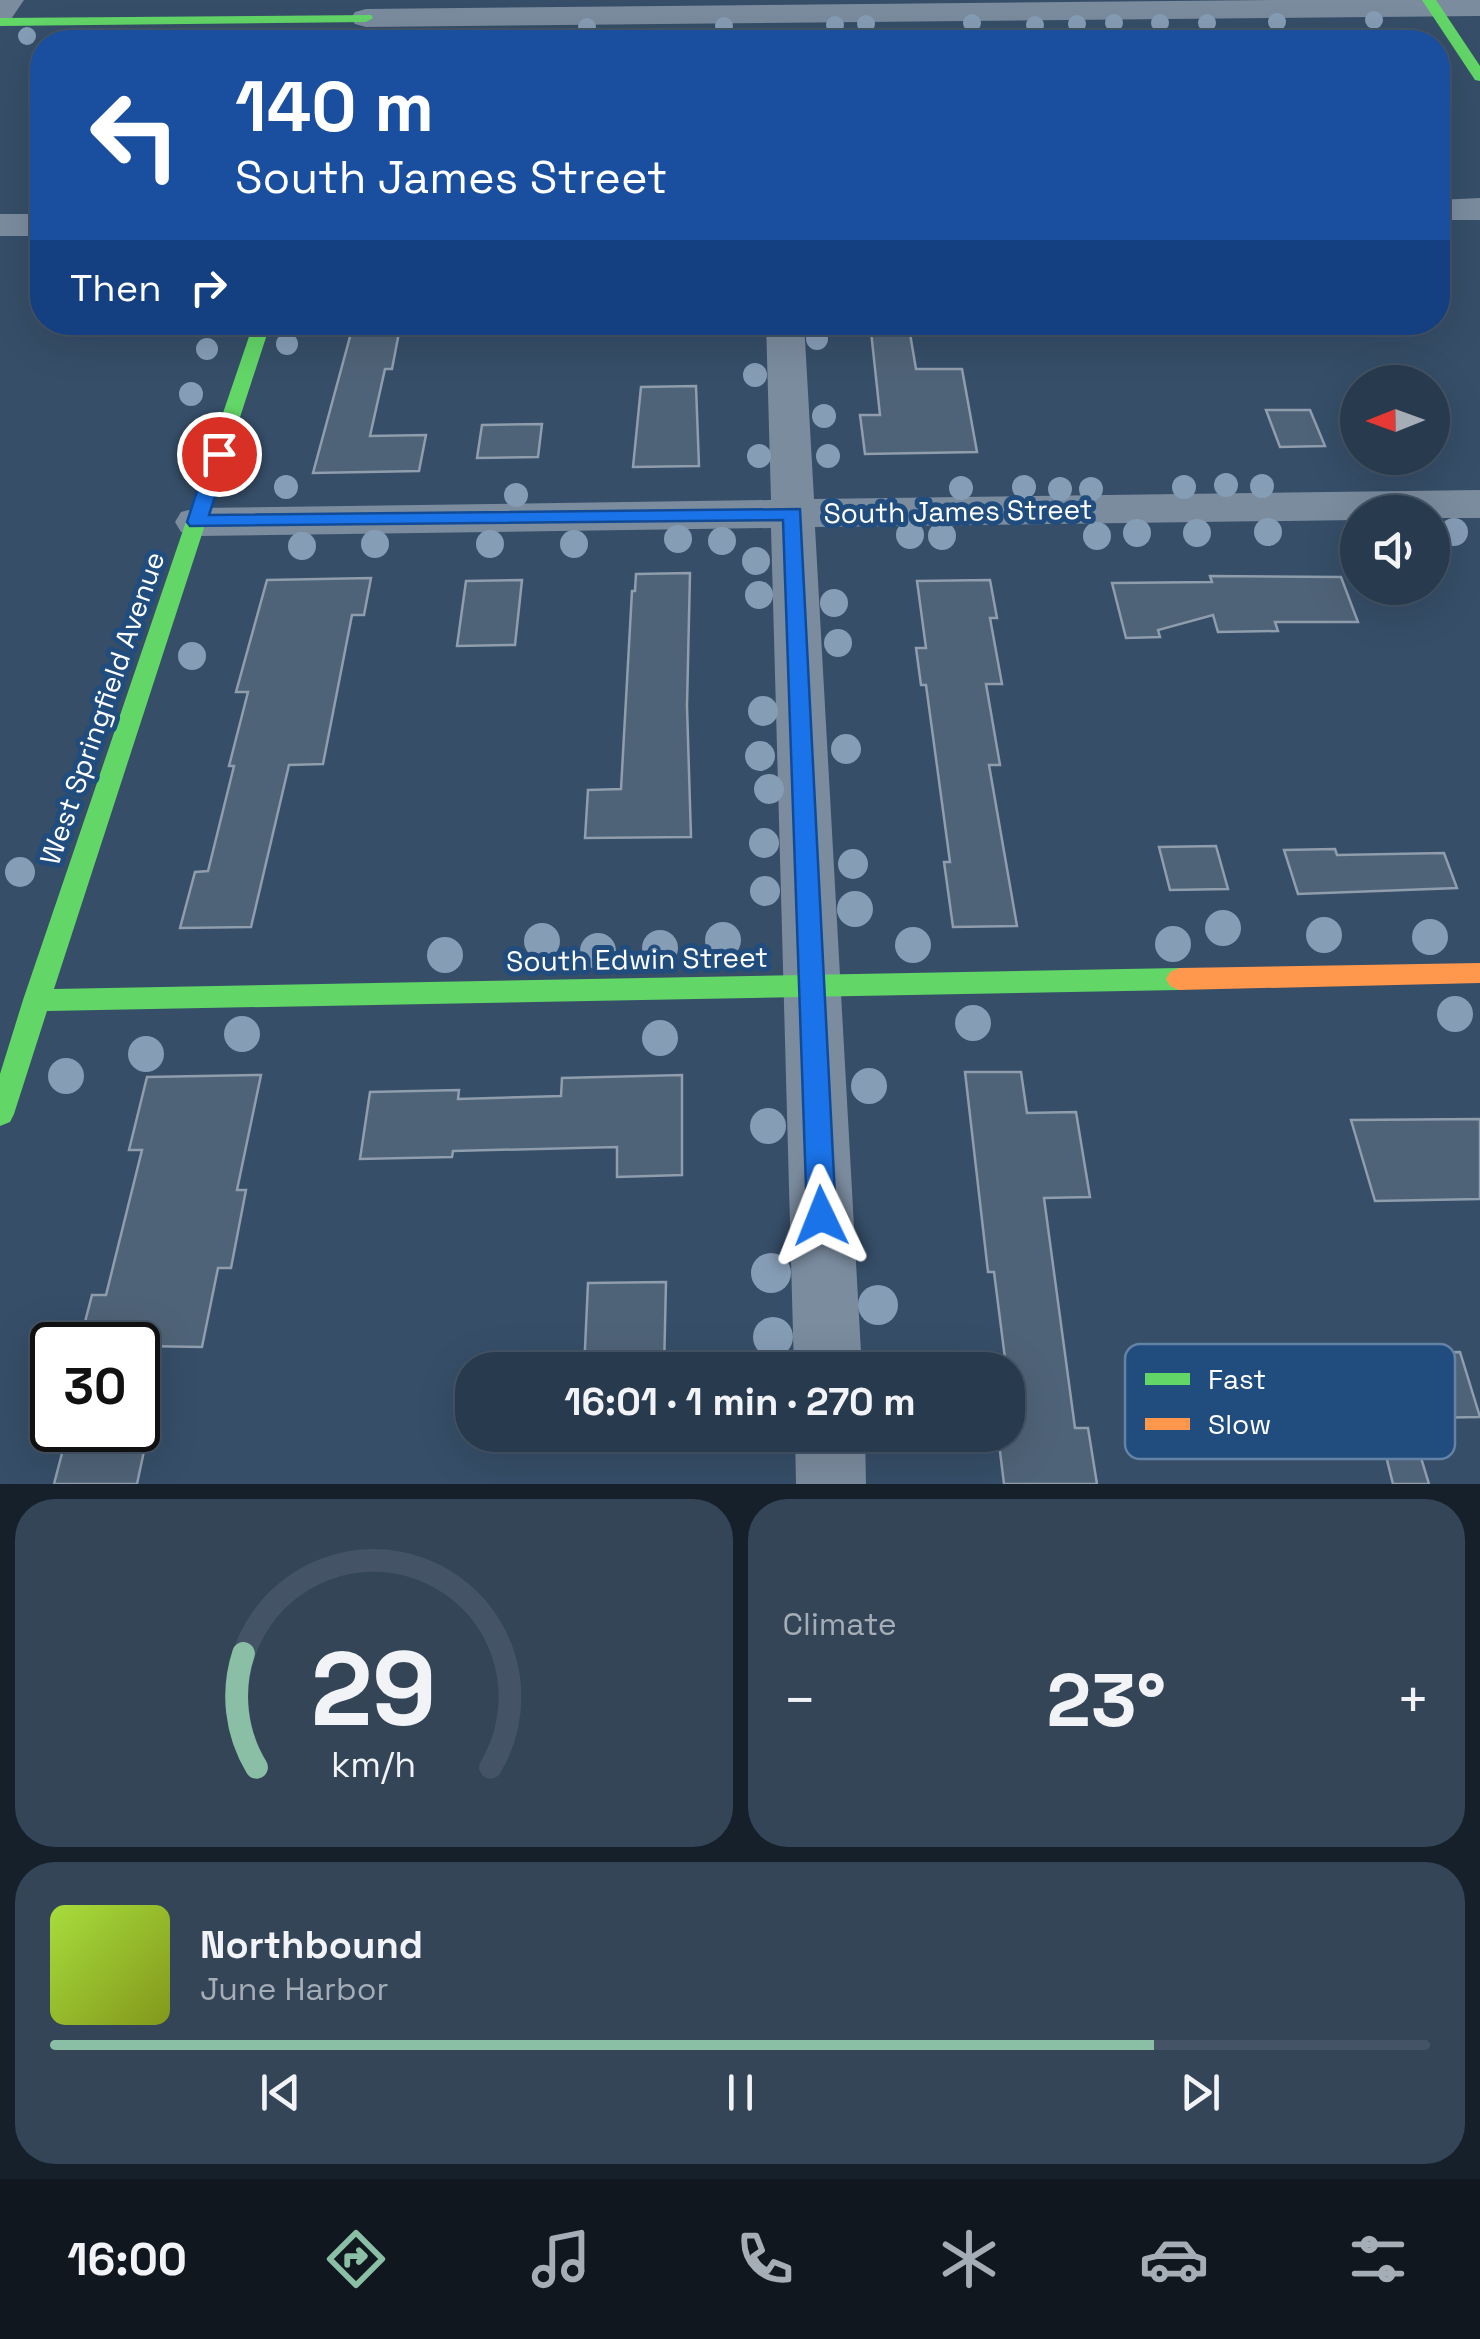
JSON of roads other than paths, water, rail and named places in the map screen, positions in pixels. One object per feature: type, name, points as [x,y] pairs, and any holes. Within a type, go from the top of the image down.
[{"type":"street","points":[[0,13],[9,0]]},
{"type":"street","points":[[1432,4],[1449,30]]},
{"type":"street","points":[[0,22],[774,19],[1432,4],[1480,7]]},
{"type":"street","points":[[1450,32],[1480,78]]},
{"type":"street","points":[[1450,210],[1480,210]]},
{"type":"street","points":[[0,226],[30,225]]},
{"type":"street","name":"West Springfield Avenue","points":[[0,1114],[259,335]]},
{"type":"street","points":[[786,335],[827,1352]]},
{"type":"street","name":"South James Street","points":[[197,522],[1480,504]]},
{"type":"street","name":"South Edwin Street","points":[[36,1000],[1480,974]]},
{"type":"street","points":[[831,1452],[832,1484]]}]
